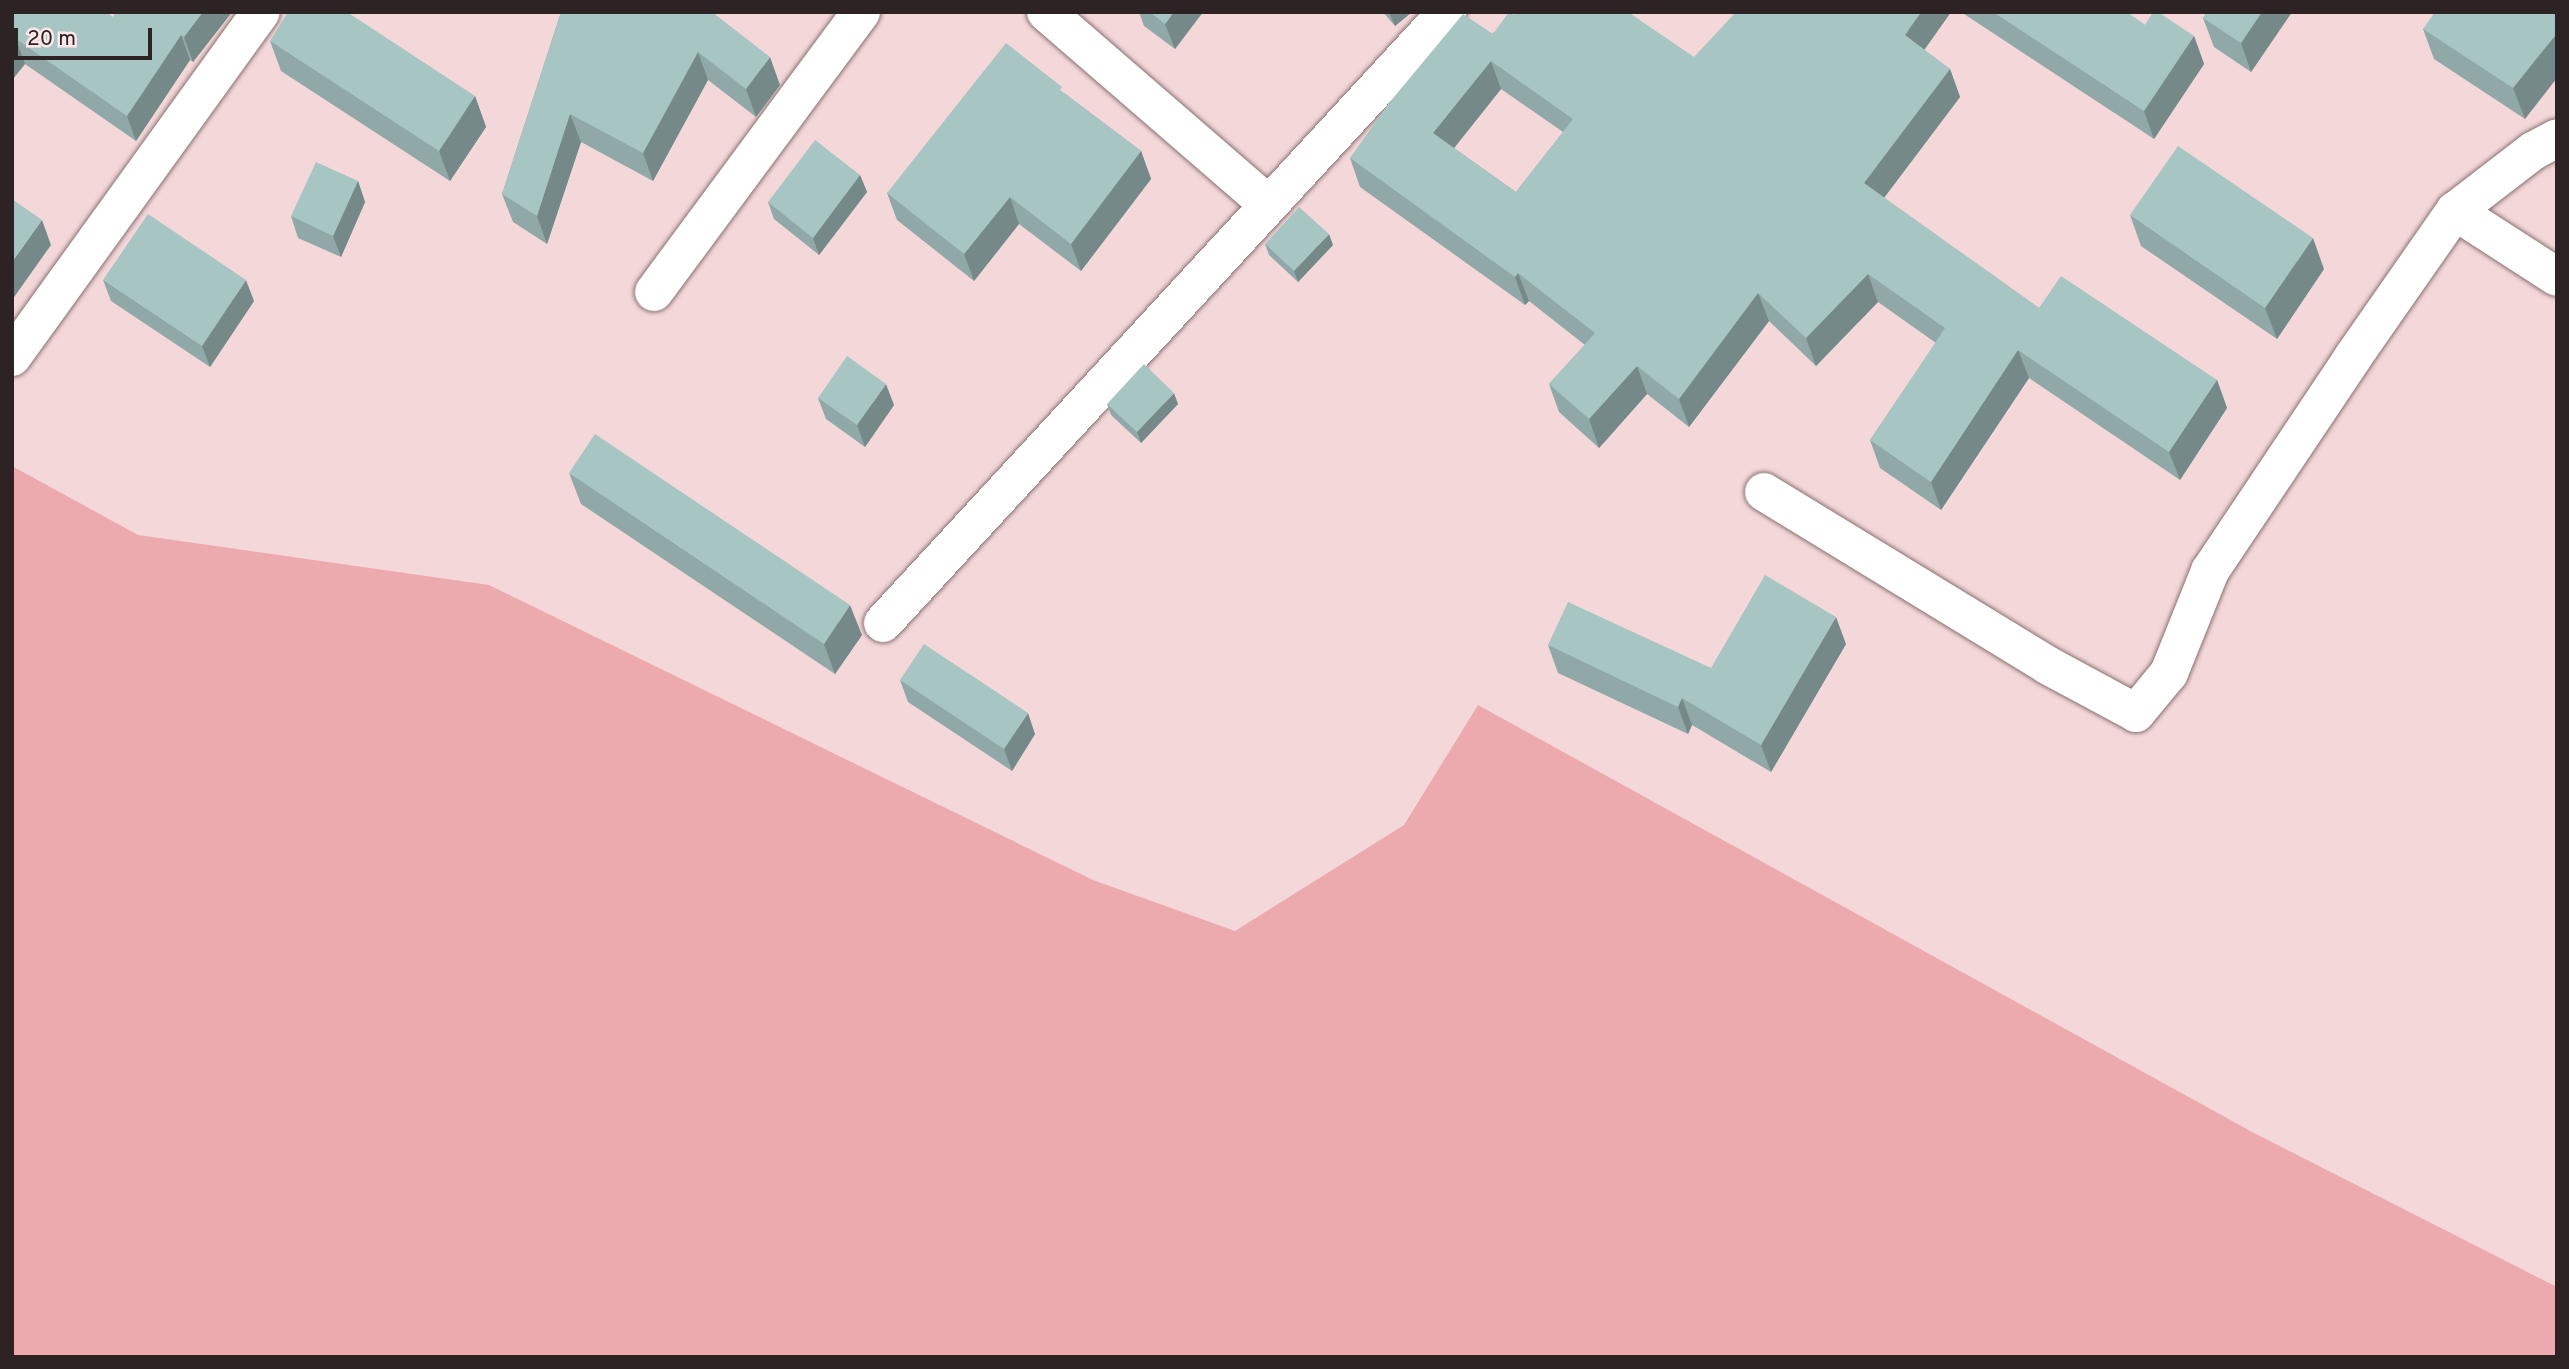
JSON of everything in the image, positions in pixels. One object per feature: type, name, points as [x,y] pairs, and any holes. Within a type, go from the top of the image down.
[{"type":"street","points":[[12,357],[261,12]]},
{"type":"street","points":[[654,292],[861,12]]},
{"type":"street","points":[[1046,12],[1268,204]]},
{"type":"street","points":[[883,623],[1447,12]]},
{"type":"street","points":[[1764,492],[2047,665],[2137,713],[2169,673],[2210,571],[2353,357],[2455,211],[2533,151],[2557,138]]},
{"type":"street","points":[[2455,211],[2557,277]]},
{"type":"shaded area","points":[[12,466],[138,535],[489,585],[1093,880],[1235,931],[1404,825],[1478,705],[2254,1133],[2557,1287],[2557,1357],[12,1357]]},
{"type":"building","points":[[12,12],[106,12],[113,17],[117,12],[203,12],[184,37],[181,35],[127,116],[16,39],[12,43]]},
{"type":"building","points":[[288,12],[347,12],[475,96],[439,151],[270,41]]},
{"type":"building","points":[[561,12],[712,12],[770,57],[746,89],[698,52],[643,153],[570,114],[537,216],[502,194]]},
{"type":"building","points":[[1150,12],[1174,12],[1165,24]]},
{"type":"building","points":[[1509,12],[1514,15],[1516,12],[1628,12],[1694,57],[1736,12],[1921,12],[1905,35],[1950,69],[1864,183],[2039,308],[2061,276],[2217,380],[2169,452],[2018,350],[1931,482],[1870,440],[1945,328],[1868,274],[1806,338],[1758,293],[1679,399],[1637,366],[1589,419],[1549,384],[1595,333],[1518,273],[1515,277],[1350,158],[1389,103],[1463,14],[1493,34]],"holes":[[[1491,61],[1573,119],[1516,192],[1433,133]]]},
{"type":"building","points":[[1993,12],[2126,12],[2145,25],[2153,12],[2158,12],[2194,36],[2144,111]]},
{"type":"building","points":[[2207,12],[2262,12],[2241,43],[2203,18]]},
{"type":"building","points":[[2435,12],[2557,12],[2557,33],[2513,88],[2423,29]]},
{"type":"building","points":[[1006,43],[1062,87],[1060,90],[1141,151],[1071,244],[1010,197],[964,254],[887,193]]},
{"type":"building","points":[[815,140],[860,175],[813,238],[768,202]]},
{"type":"building","points":[[2178,146],[2313,238],[2265,308],[2130,215]]},
{"type":"building","points":[[316,162],[358,181],[333,236],[291,216]]},
{"type":"building","points":[[12,199],[42,220],[12,262]]},
{"type":"building","points":[[1299,207],[1329,234],[1294,271],[1265,244]]},
{"type":"building","points":[[148,214],[246,280],[202,346],[103,280]]},
{"type":"building","points":[[847,356],[886,384],[857,425],[818,398]]},
{"type":"building","points":[[1144,364],[1174,393],[1137,432],[1107,404]]},
{"type":"building","points":[[595,434],[850,605],[824,644],[569,473]]},
{"type":"building","points":[[1765,575],[1836,617],[1761,745],[1682,698],[1678,707],[1548,645],[1568,602],[1711,668]]},
{"type":"building","points":[[924,644],[1028,713],[1004,749],[900,680]]}]
